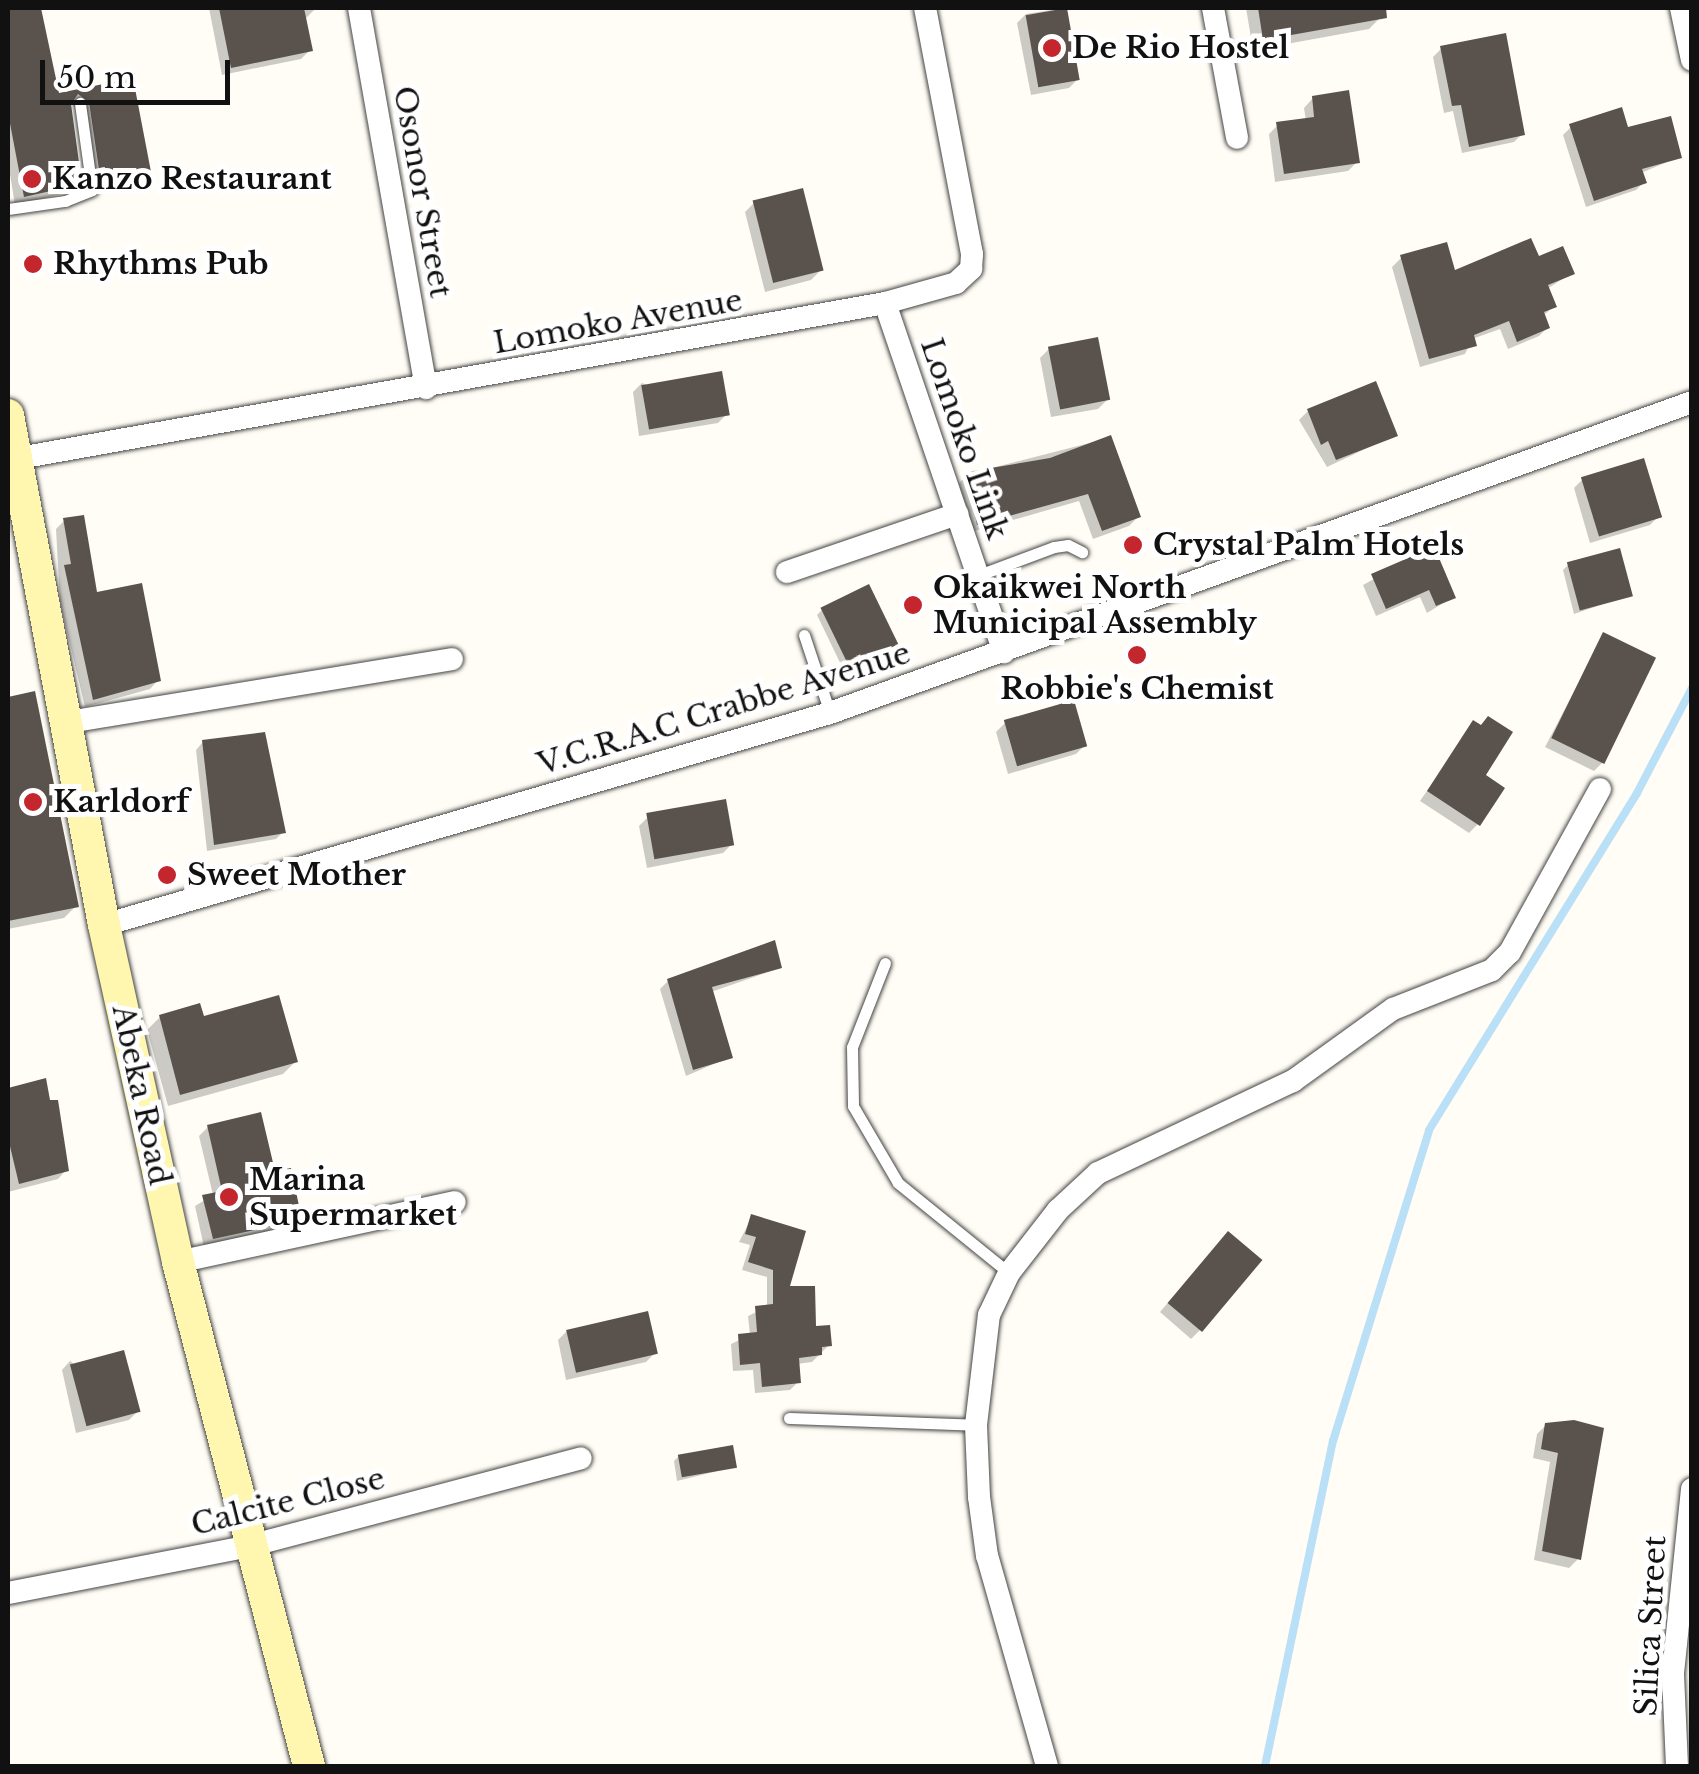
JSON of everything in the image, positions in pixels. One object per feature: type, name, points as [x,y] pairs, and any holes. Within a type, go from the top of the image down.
[{"type":"street","name":"Osonor Street","points":[[359,8],[426,388]]},
{"type":"street","name":"Lomoko Avenue","points":[[11,459],[426,388],[884,303],[956,283],[971,268],[925,8]]},
{"type":"street","points":[[1213,8],[1237,138]]},
{"type":"street","points":[[1681,8],[1692,60]]},
{"type":"street","name":"Lomoko Link","points":[[884,303],[1004,652]]},
{"type":"street","name":"V.C.R.A.C Crabbe Avenue","points":[[104,925],[830,712],[1692,402]]},
{"type":"street","name":"Abeka Road","points":[[8,415],[11,459],[68,722],[104,925],[178,1262],[309,1766]]},
{"type":"street","points":[[787,572],[958,514]]},
{"type":"street","points":[[68,722],[452,659]]},
{"type":"street","points":[[1047,1766],[987,1556],[976,1425],[989,1315],[1009,1273],[1058,1210],[1098,1174],[1292,1082],[1393,1009],[1492,970],[1510,952],[1600,789]]},
{"type":"street","points":[[178,1262],[455,1202]]},
{"type":"street","name":"Calcite Close","points":[[8,1593],[249,1546],[581,1458]]},
{"type":"street","name":"Silica Street","points":[[1677,1766],[1692,1489]]},
{"type":"lane","points":[[8,209],[65,202],[92,190],[80,103]]},
{"type":"lane","points":[[979,575],[1068,544],[1082,552]]},
{"type":"lane","points":[[804,635],[830,712]]},
{"type":"lane","points":[[885,963],[852,1047],[853,1106],[898,1183],[1009,1273]]},
{"type":"lane","points":[[789,1418],[976,1425]]},
{"type":"building","points":[[8,8],[41,8],[59,93],[133,78],[152,177],[101,183],[89,102],[78,94],[71,104],[82,184],[24,197],[8,113]]},
{"type":"building","points":[[219,8],[304,8],[313,51],[231,68]]},
{"type":"building","points":[[1067,8],[1080,80],[1038,87],[1026,15]]},
{"type":"building","points":[[1258,8],[1386,8],[1387,18],[1263,40]]},
{"type":"building","points":[[1506,33],[1525,135],[1469,147],[1461,105],[1452,106],[1440,46]]},
{"type":"building","points":[[1349,90],[1360,163],[1284,174],[1276,122],[1314,117],[1312,96]]},
{"type":"building","points":[[1622,107],[1628,127],[1671,116],[1682,158],[1642,169],[1647,183],[1594,201],[1569,124]]},
{"type":"building","points":[[803,188],[824,270],[773,283],[753,201]]},
{"type":"building","points":[[1531,238],[1539,256],[1563,246],[1575,274],[1548,285],[1557,307],[1544,312],[1550,328],[1517,342],[1509,321],[1474,335],[1477,346],[1429,359],[1400,255],[1447,242],[1455,270]]},
{"type":"building","points":[[1098,337],[1110,400],[1060,410],[1048,347]]},
{"type":"building","points":[[722,371],[730,415],[649,430],[641,385]]},
{"type":"building","points":[[1376,381],[1398,436],[1336,460],[1328,441],[1321,445],[1307,409]]},
{"type":"building","points":[[1111,435],[1141,517],[1102,531],[1088,494],[977,525],[967,472],[1050,458]]},
{"type":"building","points":[[1644,458],[1662,517],[1599,537],[1581,477]]},
{"type":"building","points":[[84,515],[97,592],[142,583],[161,681],[93,700],[64,565],[71,564],[63,518]]},
{"type":"building","points":[[1431,539],[1456,598],[1436,606],[1429,590],[1386,609],[1371,574],[1415,555],[1411,548]]},
{"type":"building","points":[[1620,548],[1633,596],[1580,611],[1567,562]]},
{"type":"building","points":[[869,584],[898,644],[850,668],[820,608]]},
{"type":"building","points":[[1603,632],[1656,658],[1604,764],[1551,738]]},
{"type":"building","name":"Karldorf","points":[[35,691],[79,907],[8,921],[8,697]]},
{"type":"building","points":[[1074,700],[1087,746],[1017,766],[1004,720]]},
{"type":"building","points":[[1488,716],[1513,732],[1486,775],[1505,788],[1480,826],[1427,791],[1473,720],[1481,725]]},
{"type":"building","points":[[265,732],[286,833],[214,845],[202,740]]},
{"type":"building","points":[[726,799],[734,845],[654,859],[646,813]]},
{"type":"building","points":[[775,940],[782,968],[712,987],[733,1058],[693,1070],[667,979]]},
{"type":"building","points":[[279,995],[298,1062],[180,1095],[159,1015],[200,1003],[204,1016]]},
{"type":"building","points":[[46,1078],[50,1100],[58,1100],[69,1171],[19,1184],[8,1138],[8,1088]]},
{"type":"building","points":[[261,1112],[275,1171],[291,1168],[302,1220],[213,1239],[202,1195],[222,1191],[207,1125]]},
{"type":"building","points":[[751,1214],[806,1231],[790,1286],[815,1286],[816,1326],[830,1325],[832,1346],[822,1347],[822,1355],[799,1358],[801,1383],[762,1387],[760,1363],[740,1365],[738,1334],[757,1332],[755,1306],[773,1304],[773,1270],[748,1262],[756,1237],[745,1234]]},
{"type":"building","points":[[1228,1231],[1262,1260],[1202,1332],[1168,1303]]},
{"type":"building","points":[[648,1311],[658,1354],[576,1373],[566,1330]]},
{"type":"building","points":[[124,1350],[141,1412],[86,1426],[70,1364]]},
{"type":"building","points":[[1574,1420],[1604,1428],[1581,1560],[1542,1551],[1558,1453],[1541,1449],[1545,1423]]},
{"type":"building","points":[[733,1445],[737,1468],[682,1477],[678,1455]]},
{"type":"waterway","points":[[1265,1766],[1333,1441],[1429,1130],[1637,793],[1692,688]]},
{"type":"place","name":"De Rio Hostel","points":[[1052,48]]},
{"type":"place","name":"Kanzo Restaurant","points":[[32,179]]},
{"type":"place","name":"Rhythms Pub","points":[[33,264]]},
{"type":"place","name":"Crystal Palm Hotels","points":[[1133,545]]},
{"type":"place","name":"Okaikwei North Municipal Assembly","points":[[913,605]]},
{"type":"place","name":"Robbie's Chemist","points":[[1137,655]]},
{"type":"place","name":"Karldorf","points":[[33,802]]},
{"type":"place","name":"Sweet Mother","points":[[167,875]]},
{"type":"place","name":"Marina Supermarket","points":[[229,1197]]}]
